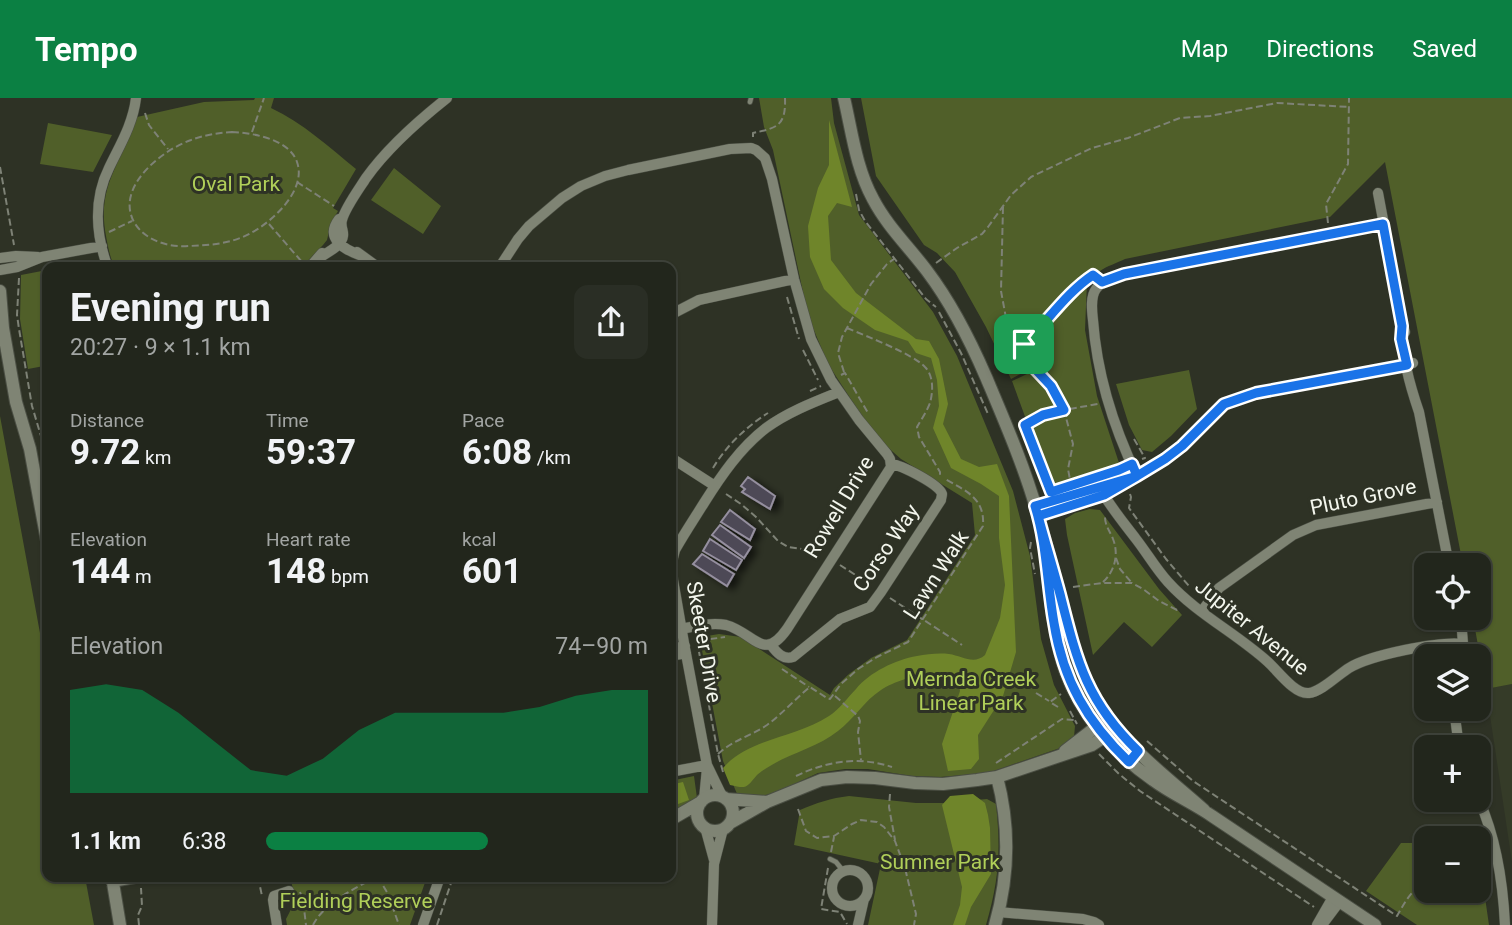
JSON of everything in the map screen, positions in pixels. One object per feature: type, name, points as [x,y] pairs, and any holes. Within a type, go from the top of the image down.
[{"type":"street","points":[[106,262],[99,233],[98,207],[102,184],[129,128],[136,98]]},
{"type":"street","points":[[844,98],[865,184],[884,219],[927,270],[959,320],[1013,443],[1026,475],[1077,658],[1086,681],[1112,723],[1138,751],[1204,810]]},
{"type":"street","points":[[339,239],[345,213],[367,178],[380,160],[439,100]]},
{"type":"street","name":"Rowell Drive","points":[[503,262],[529,226],[553,205],[581,186],[605,176],[730,149],[751,148],[765,158],[811,339],[831,380],[887,454],[891,464],[787,629],[779,640],[771,645]]},
{"type":"street","points":[[1378,193],[1402,326],[1407,337],[1410,364],[1418,391],[1419,412],[1446,553]]},
{"type":"street","points":[[1137,476],[1107,401],[1096,348],[1092,295],[1102,282],[1133,272],[1383,224]]},
{"type":"street","points":[[339,239],[370,262]]},
{"type":"street","points":[[315,262],[327,245],[339,239]]},
{"type":"street","points":[[0,270],[17,261],[102,246]]},
{"type":"street","points":[[0,258],[17,261]]},
{"type":"street","points":[[676,312],[699,300],[794,279]]},
{"type":"street","points":[[0,291],[3,328],[16,402],[30,449],[42,514]]},
{"type":"street","points":[[1037,511],[1101,491],[1137,476],[1182,446],[1224,404],[1239,398],[1410,364]]},
{"type":"street","name":"Skeeter Drive","points":[[676,548],[710,483],[750,441],[795,411],[839,392]]},
{"type":"street","points":[[676,461],[710,483]]},
{"type":"street","name":"Corso Way","points":[[771,645],[781,656],[793,657],[840,618],[870,607],[881,592],[942,495],[933,485],[904,467],[891,464]]},
{"type":"street","name":"Jupiter Avenue","points":[[1101,491],[1166,580],[1186,600],[1247,644],[1298,691],[1307,694],[1315,691],[1365,660],[1431,646],[1460,643]]},
{"type":"street","name":"Pluto Grove","points":[[1202,611],[1219,588],[1304,529],[1437,502]]},
{"type":"street","points":[[1043,537],[1054,622],[1065,671],[1074,691],[1100,732],[1129,762],[1172,793],[1204,810],[1375,925]]},
{"type":"street","name":"Skeeter Drive","points":[[676,600],[708,765],[724,798]]},
{"type":"street","points":[[681,629],[718,624],[738,630],[762,644],[771,645]]},
{"type":"street","points":[[1457,630],[1460,643]]},
{"type":"street","points":[[1460,643],[1461,630]]},
{"type":"street","points":[[676,649],[685,650]]},
{"type":"street","points":[[676,654],[685,650]]},
{"type":"street","points":[[676,822],[703,825],[714,831],[767,802],[805,786],[834,778],[875,778],[943,784],[977,780],[996,771],[1054,758],[1092,745],[1100,732],[1112,723]]},
{"type":"street","points":[[676,771],[708,765]]},
{"type":"street","name":"Skeeter Drive","points":[[703,800],[708,765]]},
{"type":"street","points":[[996,771],[1004,813],[1006,855],[1005,878],[997,918],[1083,919],[1098,925]]},
{"type":"street","points":[[676,817],[716,795],[767,802]]},
{"type":"street","points":[[712,925],[714,864],[726,826],[732,818],[732,808],[724,798]]},
{"type":"street","points":[[703,800],[697,813],[714,864]]},
{"type":"street","points":[[1484,812],[1493,842],[1505,925]]},
{"type":"street","points":[[855,871],[864,878],[868,888],[857,925],[845,905],[836,899],[833,889],[835,879],[844,872],[855,871]]},
{"type":"street","points":[[113,882],[120,925]]},
{"type":"street","points":[[423,925],[438,882]]},
{"type":"street","points":[[277,925],[274,896],[295,891]]},
{"type":"street","points":[[845,905],[856,905],[864,899]]},
{"type":"street","points":[[1317,925],[1337,899]]},
{"type":"street","points":[[1322,925],[1337,899]]},
{"type":"lane","points":[[830,859],[844,872]]},
{"type":"path","points":[[251,133],[264,98]]},
{"type":"path","points":[[1329,234],[1326,204],[1348,164],[1349,98]]},
{"type":"path","points":[[957,248],[982,234],[1018,188],[1031,177],[1092,148],[1128,138],[1180,118],[1210,116],[1277,103],[1350,107]]},
{"type":"path","points":[[145,112],[149,125],[169,150]]},
{"type":"path","points":[[232,132],[251,133],[275,142],[290,152],[297,163],[298,176],[291,197],[276,215],[250,233],[227,242],[181,247],[144,234],[133,220],[129,205],[134,186],[148,168],[169,150],[191,140],[232,132]]},
{"type":"path","points":[[0,167],[19,273],[19,330],[32,406],[42,439]]},
{"type":"path","points":[[296,182],[345,213]]},
{"type":"path","points":[[1003,206],[1001,291],[1006,318],[1024,344],[1030,361],[1051,386],[1064,410],[1073,444],[1068,469],[1071,485]]},
{"type":"path","points":[[99,233],[133,220]]},
{"type":"path","points":[[267,222],[303,262]]},
{"type":"path","points":[[871,416],[845,373],[838,353],[839,344],[871,284],[895,258]]},
{"type":"path","points":[[1024,344],[1077,286],[1093,275],[1102,282]]},
{"type":"path","name":"Lawn Walk","points":[[834,695],[841,684],[858,669],[908,642],[984,526],[984,517],[976,499],[939,477],[940,472],[919,436],[917,427],[929,405],[933,390],[927,368],[914,359],[847,328]]},
{"type":"path","points":[[810,391],[845,373]]},
{"type":"path","points":[[1051,492],[1025,425],[1043,415],[1107,401]]},
{"type":"path","points":[[710,483],[716,463],[737,437],[773,410]]},
{"type":"path","points":[[1107,474],[1145,458],[1133,439]]},
{"type":"path","points":[[1114,509],[1104,520],[1113,539],[1120,569],[1132,583]]},
{"type":"path","points":[[1102,583],[1111,572],[1116,557]]},
{"type":"path","points":[[922,620],[962,645]]},
{"type":"path","points":[[723,772],[697,641],[732,638]]},
{"type":"path","points":[[777,666],[827,698],[831,699],[834,695],[858,716],[861,760]]},
{"type":"path","points":[[718,754],[727,746],[769,724],[810,687]]},
{"type":"path","points":[[1036,693],[1058,707]]},
{"type":"path","points":[[1050,702],[1062,693]]},
{"type":"path","points":[[996,771],[1062,719],[1074,720]]},
{"type":"path","points":[[1138,751],[1147,741],[1193,780],[1396,916],[1414,889]]},
{"type":"path","points":[[1119,774],[1129,762]]},
{"type":"path","points":[[893,781],[889,807],[895,841],[916,914],[914,925]]},
{"type":"path","points":[[798,808],[806,831],[817,838],[834,836],[861,820],[871,820],[884,827],[895,841]]},
{"type":"path","points":[[834,836],[821,909],[840,912],[847,925]]},
{"type":"path","points":[[138,882],[142,906],[138,915],[139,925]]},
{"type":"path","points":[[313,925],[317,917],[332,904],[367,882]]},
{"type":"path","points":[[380,882],[388,894],[399,925]]},
{"type":"path","points":[[437,925],[451,882]]},
{"type":"path","points":[[295,891],[303,901],[306,925]]},
{"type":"shaded area","points":[[829,120],[852,207],[837,203],[828,216],[831,260],[856,293],[916,339],[929,341],[939,359],[948,404],[943,424],[961,459],[979,467],[997,464],[1009,496],[1016,652],[1003,696],[978,735],[979,759],[971,769],[948,771],[942,744],[960,691],[958,680],[951,676],[931,674],[908,678],[881,690],[830,737],[778,761],[748,785],[740,787],[730,785],[723,768],[734,758],[759,744],[829,716],[868,677],[884,668],[900,660],[925,655],[949,654],[972,660],[985,655],[1000,618],[1005,585],[999,538],[999,496],[951,468],[933,428],[939,406],[937,380],[931,358],[916,353],[908,341],[875,330],[843,308],[824,289],[810,257],[808,226],[818,188],[829,165]]},
{"type":"shaded area","points":[[1512,684],[1512,862],[1491,721],[1491,688]]},
{"type":"shaded area","points":[[683,782],[689,800],[676,805],[676,784]]},
{"type":"shaded area","points":[[973,794],[985,803],[988,815],[991,874],[971,907],[965,925],[953,925],[960,905],[962,887],[942,805],[950,796]]},
{"type":"green space","name":"Oval Park","points":[[274,98],[271,108],[305,128],[356,169],[333,208],[338,211],[323,245],[307,262],[112,262],[106,236],[105,202],[108,187],[137,117],[204,102]]},
{"type":"green space","name":"Mernda Creek Linear Park","points":[[759,98],[831,98],[834,123],[859,215],[933,312],[957,356],[1013,491],[1030,556],[1041,639],[1054,685],[1075,726],[1074,737],[1060,748],[988,773],[940,777],[845,769],[818,773],[762,796],[738,796],[723,761],[701,645],[707,636],[719,634],[741,637],[830,695],[849,674],[871,658],[907,640],[975,535],[972,503],[901,459],[884,444],[867,424],[828,364],[808,316],[773,150],[764,127]]},
{"type":"green space","points":[[861,98],[1512,98],[1512,684],[1491,688],[1491,644],[1478,644],[1475,630],[1491,630],[1491,553],[1461,553],[1385,162],[1330,217],[1125,259],[1103,269],[1076,290],[1065,303],[1046,330],[1024,372],[1011,379],[955,272],[937,253],[924,245],[876,176]]},
{"type":"green space","points":[[48,123],[112,135],[93,172],[40,164]]},
{"type":"green space","points":[[394,168],[441,206],[423,234],[371,200]]},
{"type":"green space","points":[[42,271],[42,366],[28,369],[20,319],[21,275]]},
{"type":"green space","points":[[1087,282],[1085,330],[1097,396],[1121,469],[1052,490],[1012,381],[1027,374],[1056,317]]},
{"type":"green space","points":[[1189,370],[1197,409],[1152,452],[1142,450],[1129,425],[1116,384]]},
{"type":"green space","points":[[0,416],[42,644],[42,882],[86,882],[94,925],[0,925]]},
{"type":"green space","points":[[1090,509],[1100,510],[1159,589],[1182,615],[1152,647],[1124,622],[1093,655],[1065,519]]},
{"type":"green space","points":[[694,776],[697,798],[676,810],[676,780]]},
{"type":"green space","name":"Sumner Park","points":[[849,796],[916,803],[987,799],[996,804],[998,865],[986,925],[868,925],[881,864],[794,845],[800,810]]},
{"type":"green space","points":[[1401,843],[1414,843],[1414,903],[1486,903],[1489,925],[1417,925],[1366,891]]},
{"type":"green space","name":"Fielding Reserve","points":[[291,882],[425,882],[410,925],[287,925],[286,919],[294,898]]},
{"type":"building","points":[[748,477],[775,496],[770,509],[742,492],[745,489],[741,486]]},
{"type":"building","points":[[730,510],[755,529],[750,540],[721,522]]},
{"type":"building","points":[[720,525],[751,547],[744,558],[712,535]]},
{"type":"building","points":[[710,539],[742,560],[736,570],[703,551]]},
{"type":"building","points":[[702,554],[734,574],[727,586],[693,564]]},
{"type":"route","points":[[1024,344],[1030,361],[1058,396],[1064,410],[1043,415],[1025,425],[1051,492],[1132,464],[1137,476],[1104,495],[1038,516],[1077,658],[1097,702],[1122,736],[1138,751],[1129,762],[1096,727],[1065,671],[1054,622],[1043,537],[1035,506],[1137,476],[1182,446],[1224,404],[1239,398],[1407,365],[1383,224],[1124,274],[1102,282],[1093,275],[1077,286],[1024,344]]}]
